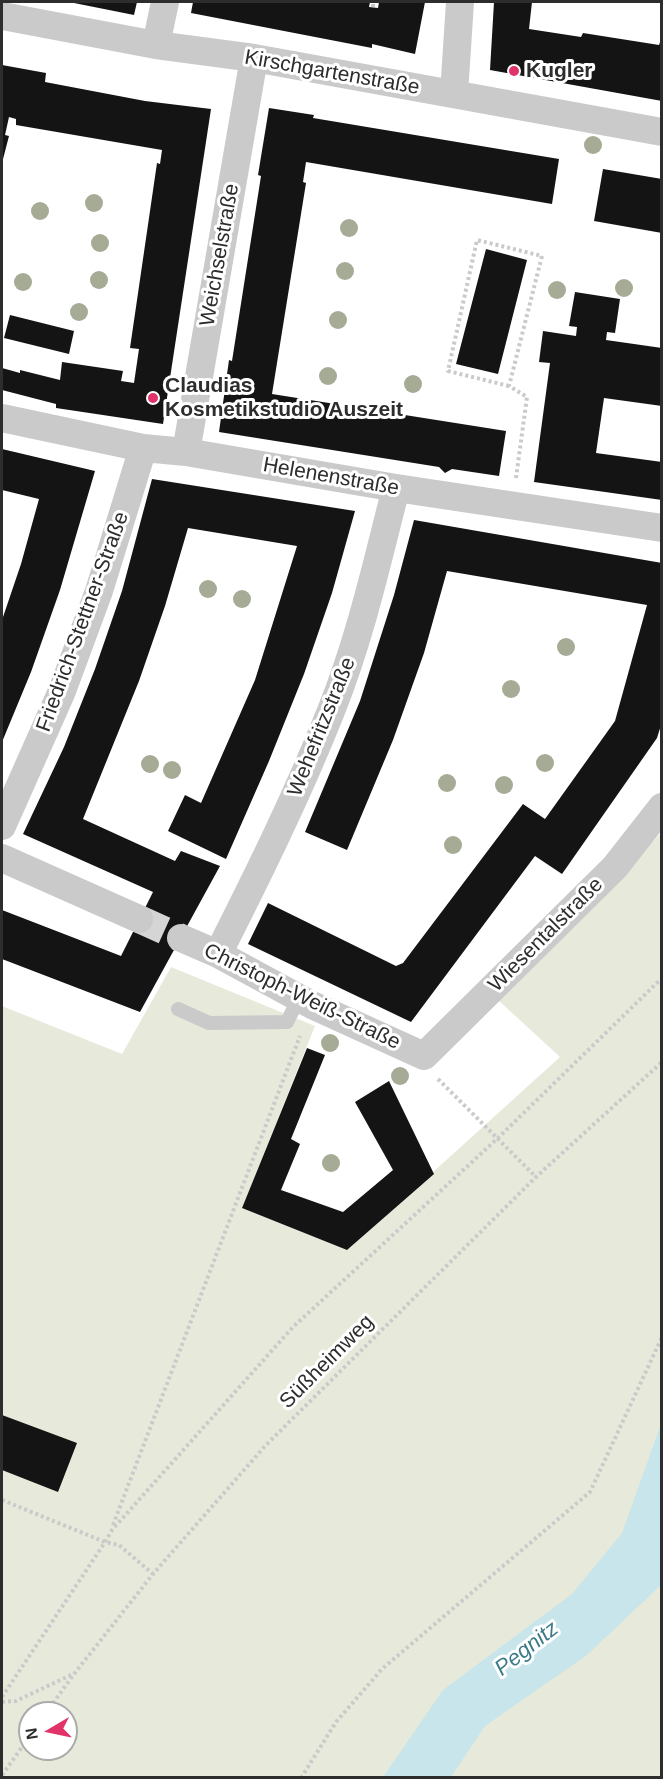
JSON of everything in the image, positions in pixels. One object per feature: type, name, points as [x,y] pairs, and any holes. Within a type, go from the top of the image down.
[{"type":"street","points":[[156,45],[165,2]]},
{"type":"street","points":[[454,94],[460,2]]},
{"type":"street","name":"Kirschgartenstraße","points":[[2,16],[156,45],[254,58],[662,132]]},
{"type":"street","name":"Weichselstraße","points":[[186,452],[254,58]]},
{"type":"street","name":"Helenenstraße","points":[[2,418],[143,447],[662,528]]},
{"type":"street","name":"Friedrich-Stettner-Straße","points":[[2,826],[62,691],[99,591],[143,447]]},
{"type":"street","name":"Wehefritzstraße","points":[[218,954],[271,849],[332,710],[362,622],[396,488]]},
{"type":"street","name":"Wiesentalstraße","points":[[424,1056],[615,867],[662,807]]},
{"type":"street","points":[[2,858],[139,919]]},
{"type":"street","name":"Christoph-Weiß-Straße","points":[[181,938],[218,954],[306,1001],[424,1056]]},
{"type":"lane","points":[[178,1009],[208,1023],[287,1022],[306,1001]]},
{"type":"path","points":[[373,7],[374,2]]},
{"type":"path","points":[[509,386],[542,255],[477,240],[448,370],[509,386],[527,397],[513,506]]},
{"type":"path","points":[[112,1530],[293,1327],[498,1138],[662,978]]},
{"type":"path","points":[[2,1697],[112,1530],[306,1001]]},
{"type":"path","points":[[424,1056],[428,1068],[536,1177]]},
{"type":"path","name":"Süßheimweg","points":[[55,1701],[153,1574],[266,1445],[536,1177],[662,1062]]},
{"type":"path","points":[[301,1778],[336,1722],[382,1669],[590,1492],[662,1337]]},
{"type":"path","points":[[2,1500],[105,1542],[119,1545],[153,1574]]},
{"type":"path","points":[[2,1702],[16,1701],[74,1674]]},
{"type":"path","points":[[2,1775],[18,1753]]},
{"type":"shaded area","points":[[661,833],[661,1777],[2,1777],[2,1006],[122,1054],[171,967],[315,1026],[242,1208],[347,1250],[560,1057],[498,1000]]},
{"type":"water","name":"Pegnitz","points":[[661,1424],[661,1585],[587,1655],[485,1726],[451,1777],[383,1777],[443,1690],[572,1594],[622,1533]]},
{"type":"building","points":[[69,2],[137,2],[134,15]]},
{"type":"building","points":[[193,2],[370,2],[369,7],[378,8],[379,2],[425,2],[415,54],[372,44],[372,48],[191,13]]},
{"type":"building","points":[[494,2],[532,2],[529,29],[581,37],[583,33],[659,45],[662,37],[662,101],[490,70]]},
{"type":"building","points":[[2,65],[46,73],[45,82],[145,101],[211,109],[163,424],[56,408],[56,404],[2,390],[2,368],[60,380],[62,362],[123,371],[121,381],[134,383],[139,349],[130,348],[157,163],[160,164],[162,150],[16,125],[16,119],[9,117],[5,135],[9,136],[2,163]]},
{"type":"building","points":[[269,108],[314,115],[313,118],[559,159],[552,204],[306,162],[303,182],[306,183],[272,394],[506,431],[499,476],[452,469],[445,473],[439,467],[219,432],[261,176],[258,175]]},
{"type":"building","points":[[603,169],[662,179],[662,233],[594,221]]},
{"type":"building","points":[[486,249],[527,260],[498,374],[456,364]]},
{"type":"building","points":[[575,292],[620,299],[615,333],[607,332],[606,340],[662,348],[662,406],[604,398],[596,453],[662,462],[662,500],[534,482],[550,363],[539,362],[543,331],[576,336],[577,327],[569,326]]},
{"type":"building","points":[[10,315],[74,331],[69,354],[4,338]]},
{"type":"building","points":[[2,449],[95,471],[60,590],[31,672],[2,742],[2,620],[39,499],[2,490]]},
{"type":"building","points":[[152,479],[355,511],[332,593],[304,674],[226,859],[168,831],[185,795],[201,803],[255,680],[297,546],[188,528],[165,606],[139,681],[83,819],[175,861],[181,851],[220,866],[140,1012],[2,959],[2,910],[121,956],[153,892],[23,834],[64,747],[95,669],[122,591]]},
{"type":"building","points":[[414,520],[662,563],[662,722],[657,738],[562,874],[535,856],[411,1022],[248,944],[268,903],[396,966],[403,963],[523,804],[545,819],[615,721],[647,605],[447,571],[424,653],[393,740],[347,850],[305,832],[360,701],[394,595]]},
{"type":"building","points":[[307,1048],[325,1055],[291,1139],[300,1144],[281,1190],[343,1212],[393,1170],[355,1102],[389,1081],[434,1174],[347,1250],[242,1208]]},
{"type":"building","points":[[2,1415],[77,1443],[58,1492],[2,1470]]},
{"type":"tunnel","points":[[139,919],[181,938]]},
{"type":"place","name":"Kugler","points":[[514,71]]},
{"type":"place","name":"Claudias Kosmetikstudio Auszeit","points":[[153,398]]}]
